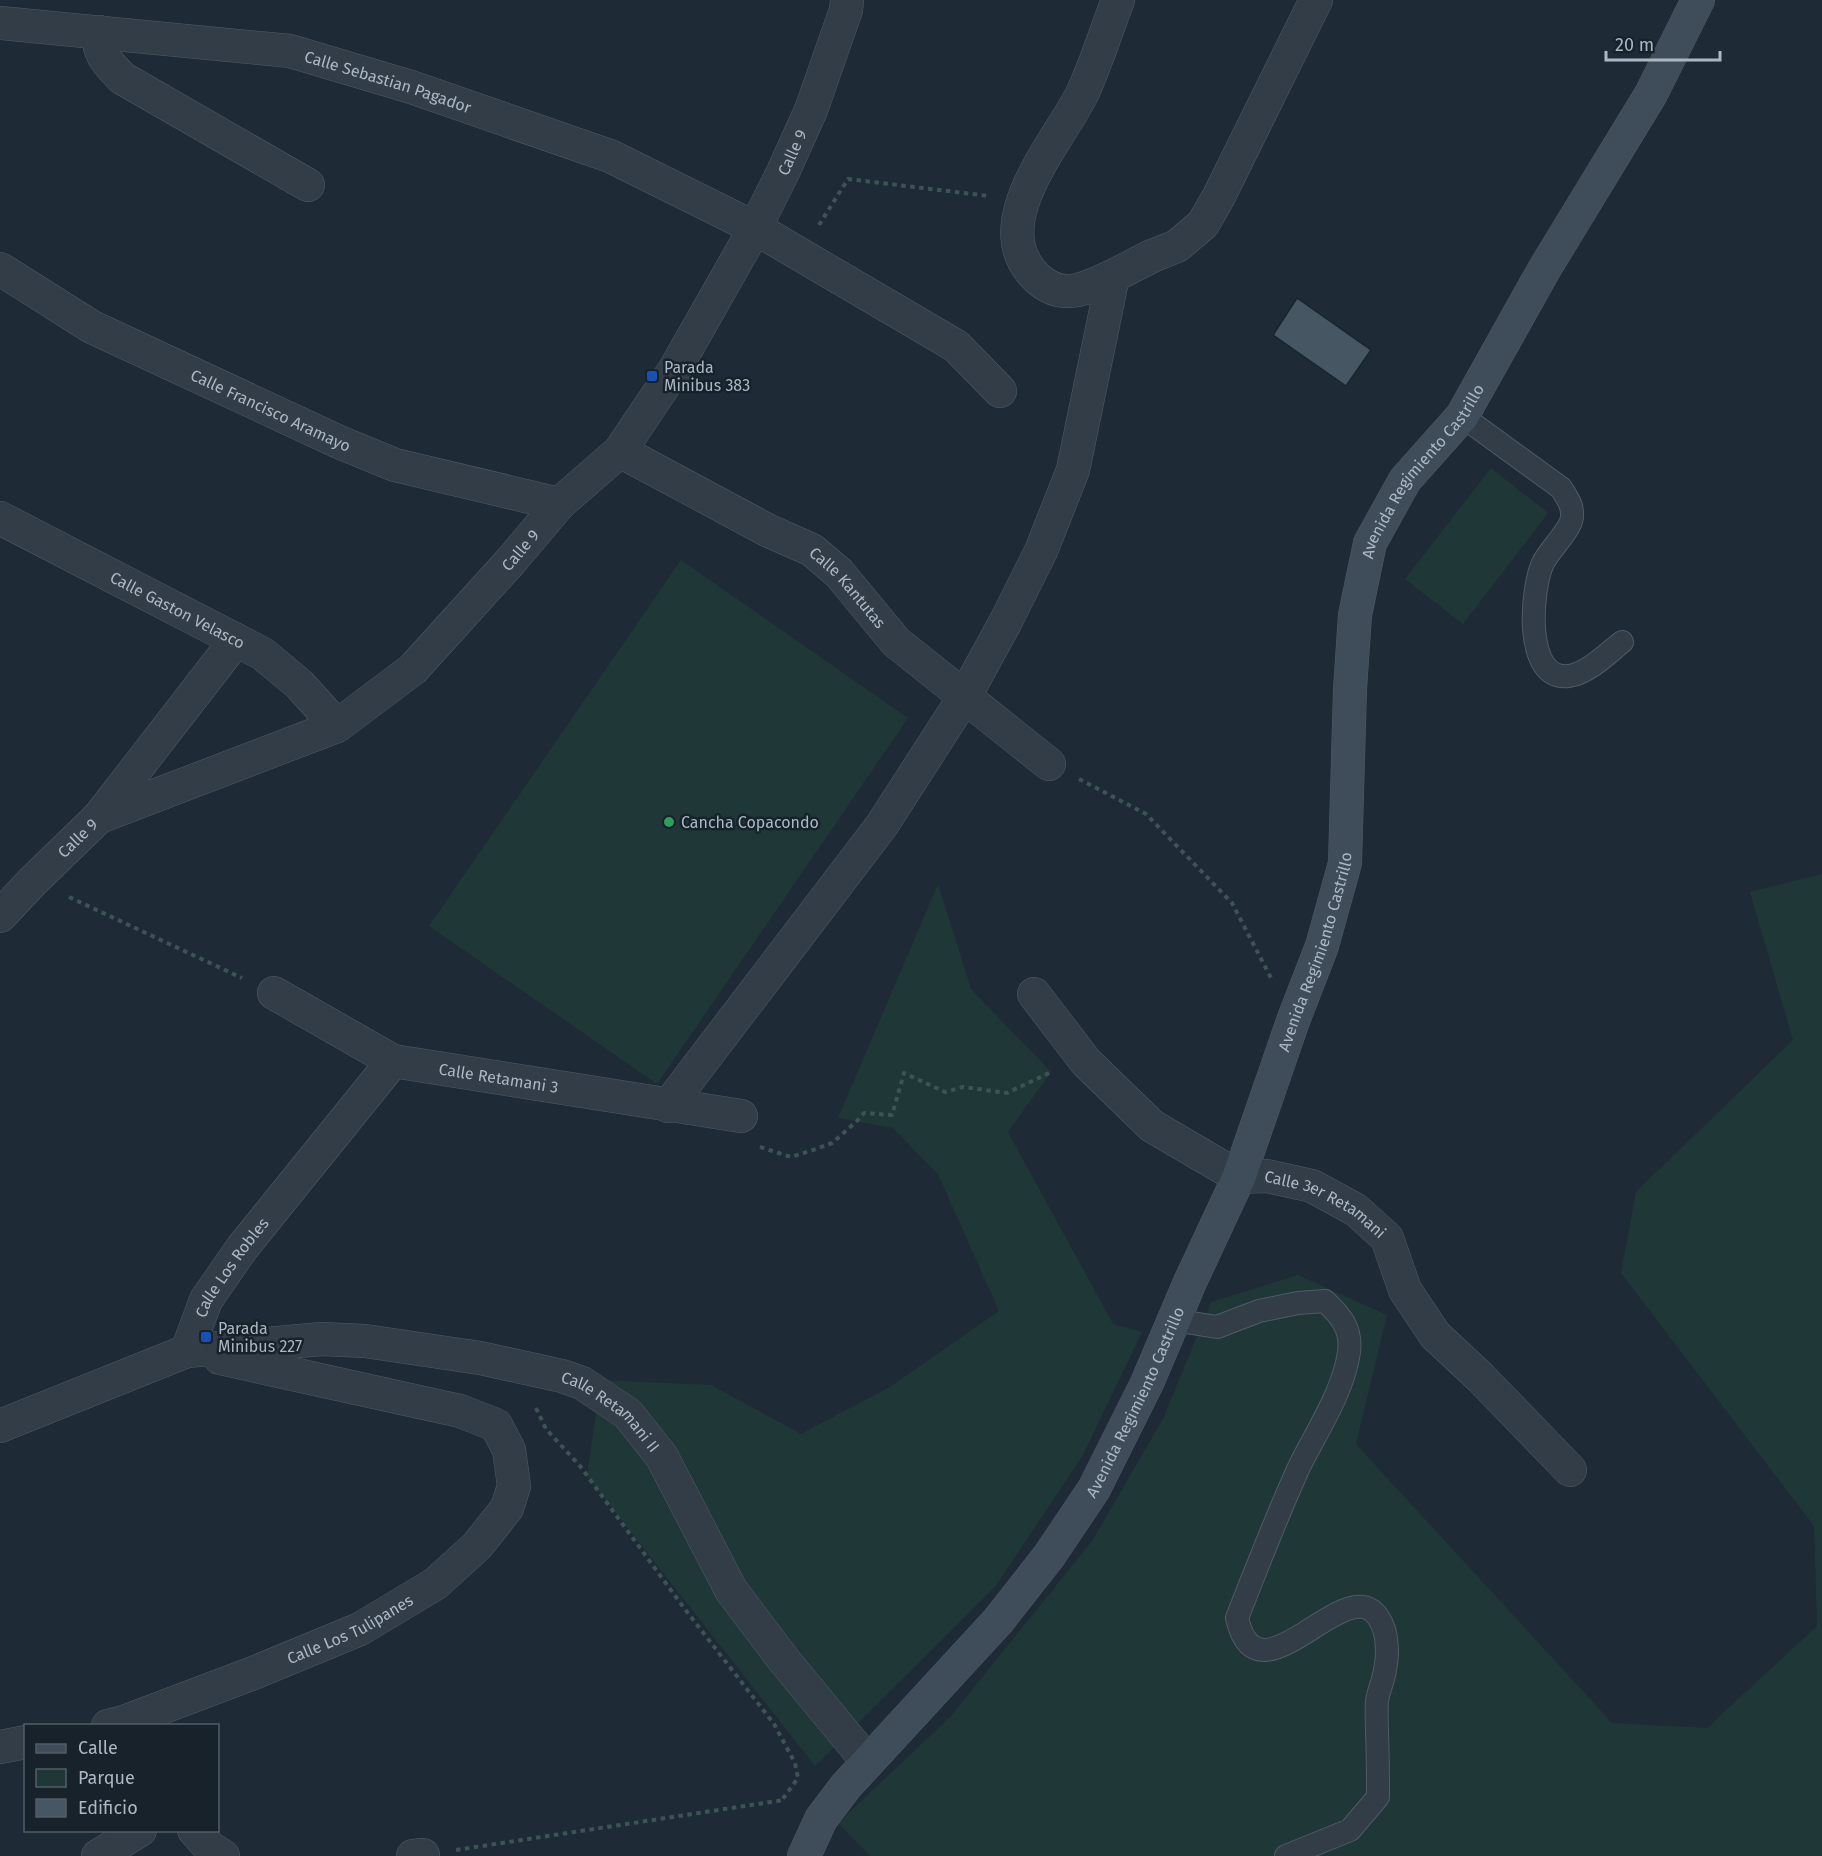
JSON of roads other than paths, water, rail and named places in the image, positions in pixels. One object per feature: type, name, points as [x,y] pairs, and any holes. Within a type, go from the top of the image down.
[{"type":"street","name":"Calle 9","points":[[0,916],[99,817],[337,726],[412,669],[510,562],[559,504],[620,451],[675,369],[755,228],[811,110],[846,10],[847,0]]},
{"type":"street","points":[[1118,0],[1082,94],[1028,188],[1017,227],[1021,253],[1030,271],[1044,284],[1063,293],[1083,290],[1177,246],[1203,224],[1316,0]]},
{"type":"street","name":"Avenida Regimiento Castrillo","points":[[804,1856],[821,1819],[868,1762],[998,1621],[1049,1556],[1094,1489],[1147,1383],[1173,1320],[1239,1177],[1293,1021],[1322,946],[1345,863],[1350,689],[1355,615],[1370,543],[1405,480],[1462,416],[1545,268],[1651,94],[1698,0]]},
{"type":"street","name":"Calle Sebastian Pagador","points":[[0,23],[290,51],[411,87],[610,156],[755,228],[956,346],[1000,391]]},
{"type":"street","points":[[99,32],[98,45],[106,62],[122,78],[308,184]]},
{"type":"street","name":"Calle Francisco Aramayo","points":[[0,269],[92,327],[339,442],[395,465],[559,504]]},
{"type":"street","points":[[668,1106],[882,825],[965,696],[1006,621],[1041,551],[1072,470],[1113,276]]},
{"type":"street","name":"Calle Kantutas","points":[[620,451],[767,530],[812,550],[839,573],[896,642],[1049,764]]},
{"type":"street","name":"Calle Gaston Velasco","points":[[0,518],[263,654],[298,684],[337,726]]},
{"type":"street","points":[[99,817],[236,640]]},
{"type":"street","name":"Calle Retamani 3","points":[[274,993],[393,1061],[741,1116]]},
{"type":"street","name":"Calle 3er Retamani","points":[[1034,994],[1086,1062],[1152,1126],[1239,1177],[1267,1176],[1312,1186],[1356,1210],[1364,1217],[1387,1238],[1405,1290],[1435,1335],[1481,1378],[1570,1470]]},
{"type":"street","name":"Calle Los Robles","points":[[187,1351],[206,1300],[242,1248],[393,1061]]},
{"type":"street","name":"Calle Retamani II","points":[[187,1351],[322,1339],[364,1341],[480,1358],[582,1383],[628,1414],[662,1457],[731,1590],[783,1659],[868,1762]]},
{"type":"street","points":[[0,1426],[187,1351]]},
{"type":"street","name":"Calle Los Tulipanes","points":[[119,1724],[251,1674],[360,1629],[435,1584],[477,1546],[507,1508],[514,1486],[509,1450],[496,1425],[460,1411],[187,1351]]},
{"type":"street","points":[[0,1747],[24,1742]]},
{"type":"street","points":[[98,1856],[137,1832]]},
{"type":"street","points":[[196,1832],[209,1847],[222,1856]]},
{"type":"lane","points":[[1462,416],[1561,488],[1571,504],[1572,519],[1543,564],[1536,589],[1533,616],[1537,652],[1551,672],[1566,677],[1581,673],[1622,642]]},
{"type":"lane","points":[[1173,1320],[1217,1327],[1259,1311],[1298,1303],[1325,1301],[1341,1316],[1347,1330],[1349,1351],[1343,1379],[1300,1467],[1237,1618],[1240,1631],[1249,1644],[1260,1649],[1271,1650],[1285,1645],[1336,1613],[1356,1607],[1367,1609],[1378,1616],[1386,1634],[1387,1654],[1377,1700],[1378,1797],[1350,1830],[1286,1856]]},
{"type":"place","name":"Parada Minibus 383","points":[[652,376]]},
{"type":"place","name":"Cancha Copacondo","points":[[669,822]]},
{"type":"place","name":"Parada Minibus 227","points":[[206,1337]]}]
